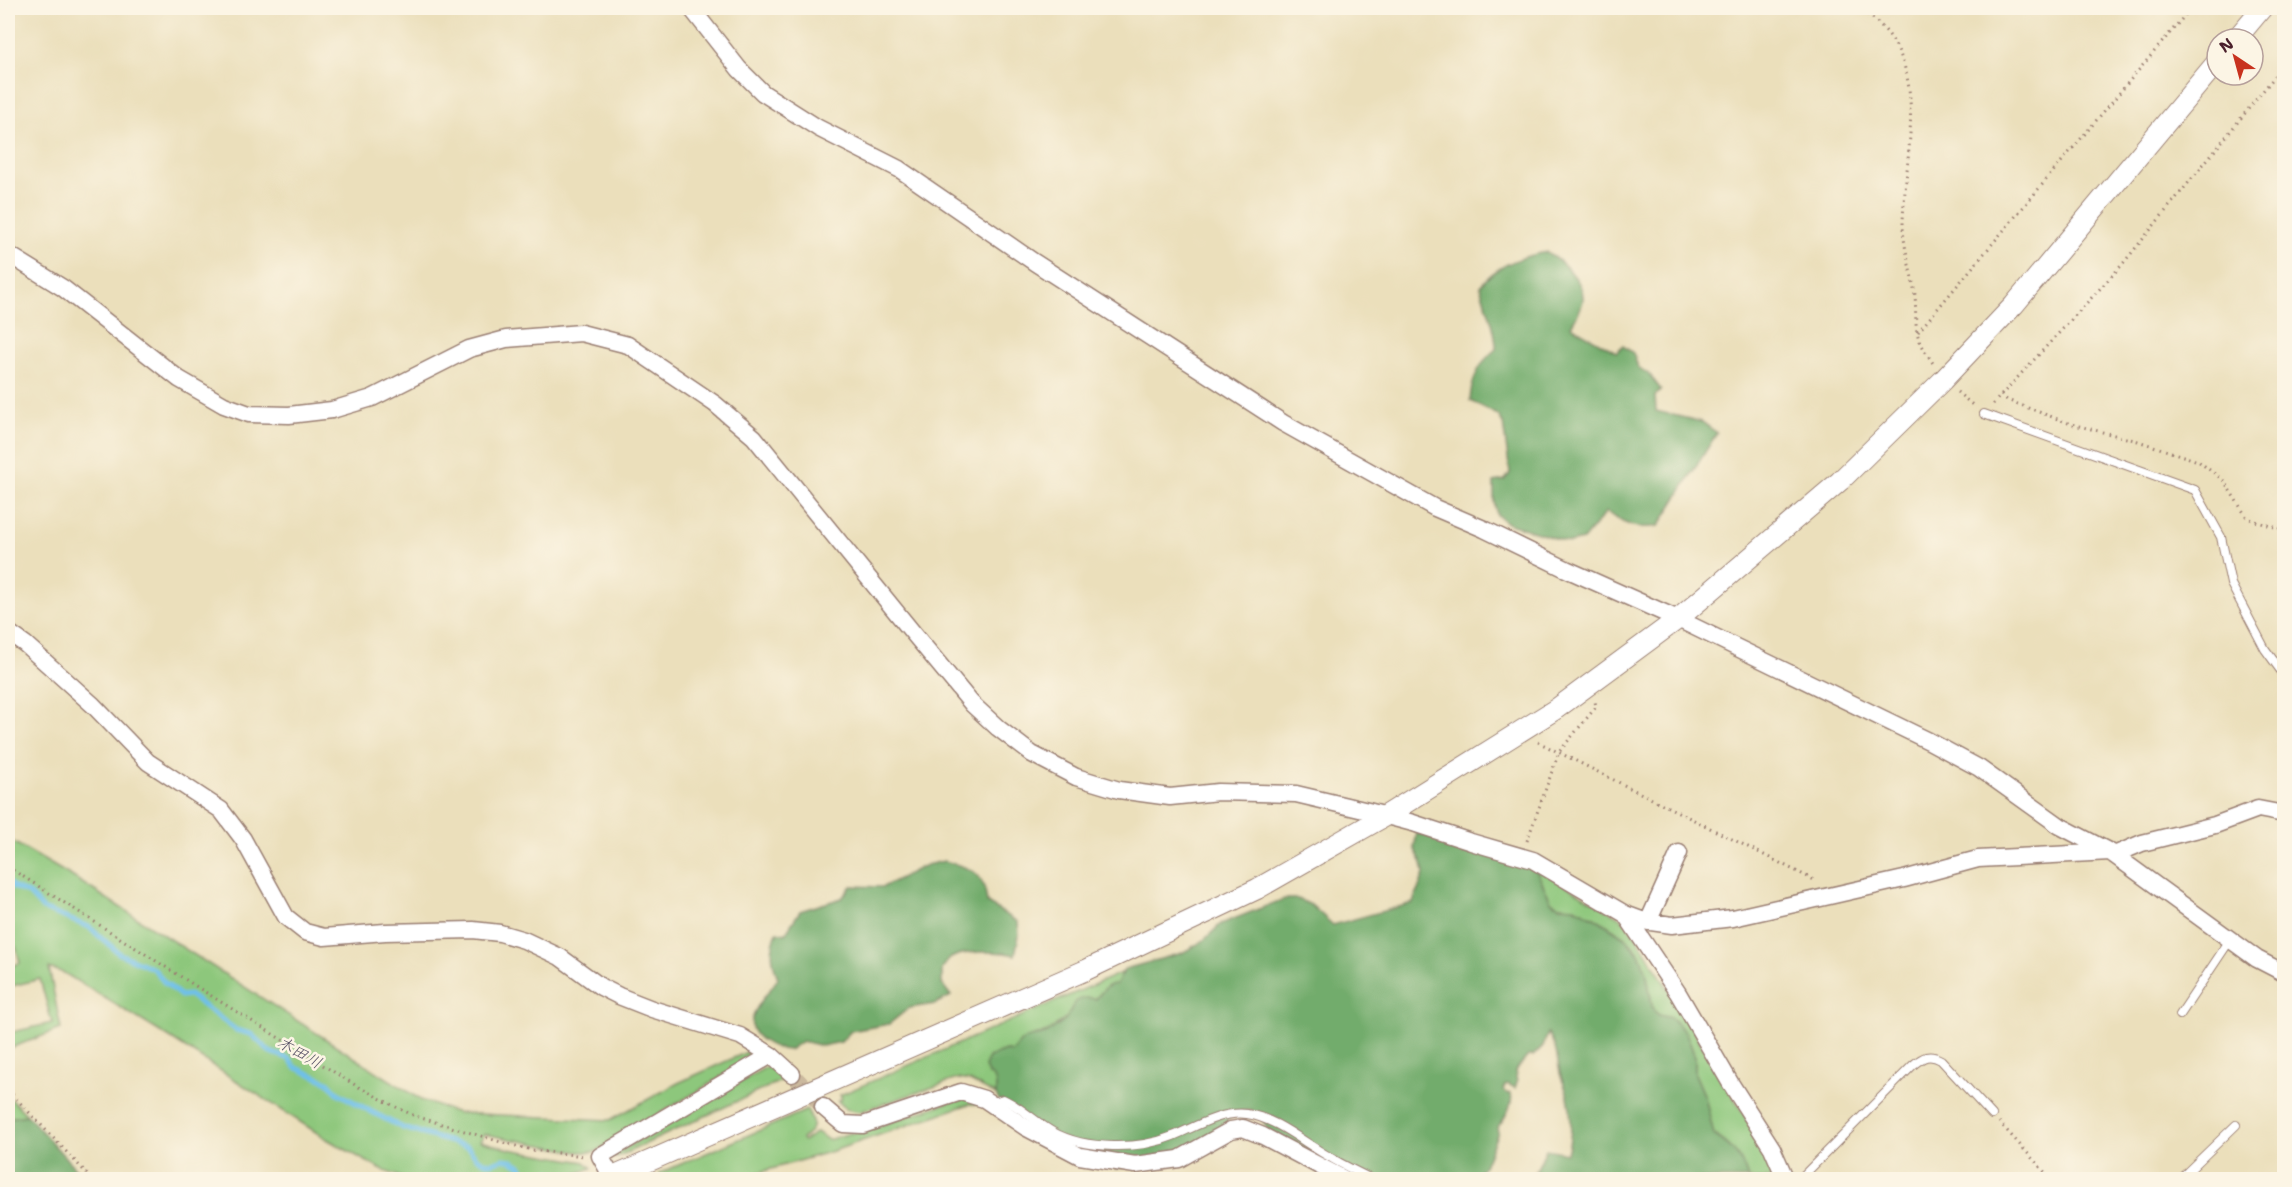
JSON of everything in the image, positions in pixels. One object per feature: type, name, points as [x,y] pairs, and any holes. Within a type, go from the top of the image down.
[{"type":"street","points":[[691,8],[739,69],[763,93],[818,128],[899,169],[1034,262],[1283,423],[1435,508],[1678,619],[1959,757],[1979,768],[2060,826],[2112,853],[2257,959],[2284,973]]},
{"type":"street","points":[[2246,27],[2262,8]]},
{"type":"street","points":[[771,1055],[600,1156],[609,1178],[1086,970],[1257,889],[1385,816],[1523,730],[1586,687],[1678,619],[1840,481],[1943,380],[2022,296],[2205,76]]},
{"type":"street","points":[[8,254],[63,288],[179,379],[224,405],[249,414],[289,415],[332,410],[372,398],[469,349],[506,339],[581,333],[628,345],[715,404],[754,437],[972,704],[1032,754],[1076,777],[1119,790],[1170,797],[1218,792],[1296,794],[1413,823],[1533,860],[1625,914],[1648,922],[1672,925],[1733,918],[1904,879],[1978,859],[2112,853],[2215,825],[2258,809],[2284,814]]},
{"type":"street","points":[[8,632],[25,644],[93,705],[148,762],[221,810],[243,839],[286,917],[305,932],[324,937],[385,932],[473,930],[500,933],[543,949],[601,987],[619,996],[652,1009],[740,1036],[771,1055],[792,1074]]},
{"type":"street","points":[[1648,922],[1679,853]]},
{"type":"street","points":[[1625,914],[1678,993],[1731,1084],[1772,1148],[1786,1179]]},
{"type":"street","points":[[823,1107],[843,1124],[863,1125],[961,1092],[973,1094],[1062,1148],[1089,1158],[1135,1165],[1179,1159],[1224,1133],[1243,1128],[1346,1179]]},
{"type":"lane","points":[[1984,414],[2195,490],[2221,537],[2231,584],[2265,649],[2284,675]]},
{"type":"lane","points":[[2180,1015],[2230,940]]},
{"type":"lane","points":[[1799,1179],[1913,1065],[1926,1056],[1933,1056],[1941,1060],[1992,1114]]},
{"type":"lane","points":[[991,1103],[1003,1099],[1052,1131],[1076,1141],[1101,1146],[1135,1145],[1170,1137],[1224,1114],[1247,1114],[1286,1130],[1329,1157],[1373,1179]]},
{"type":"lane","points":[[2179,1179],[2236,1125]]},
{"type":"path","points":[[1857,8],[1876,20],[1887,32],[1904,63],[1910,82],[1911,113],[1904,244],[1915,296],[1917,333],[1943,380],[1984,414],[2121,266],[2284,65]]},
{"type":"path","points":[[1917,333],[2191,8]]},
{"type":"path","points":[[2001,396],[2072,424],[2138,441],[2198,461],[2224,481],[2246,516],[2284,530]]},
{"type":"path","points":[[1521,857],[1559,752],[1596,707],[1596,702],[1586,687]]},
{"type":"path","points":[[1523,730],[1532,739],[1817,882],[1823,886],[1829,896]]},
{"type":"path","points":[[8,867],[264,1028],[396,1107],[415,1116],[504,1143],[532,1150],[582,1156]]},
{"type":"path","points":[[8,1090],[93,1179]]},
{"type":"path","points":[[1992,1114],[2052,1179]]},
{"type":"green space","points":[[1547,252],[1571,272],[1583,293],[1581,307],[1571,326],[1616,352],[1623,346],[1633,353],[1638,367],[1650,375],[1661,390],[1655,396],[1656,411],[1702,422],[1717,433],[1659,526],[1631,525],[1606,512],[1583,540],[1569,543],[1507,523],[1497,515],[1494,502],[1494,482],[1505,480],[1510,473],[1503,423],[1498,415],[1470,401],[1477,372],[1496,349],[1493,325],[1480,286],[1502,267],[1528,256]]},
{"type":"green space","points":[[1417,833],[1534,866],[1551,901],[1559,906],[1574,907],[1623,936],[1639,954],[1646,971],[1653,1010],[1659,1015],[1671,1018],[1686,1033],[1695,1057],[1695,1074],[1705,1097],[1714,1135],[1736,1154],[1748,1179],[1536,1179],[1536,1171],[1546,1149],[1567,1153],[1571,1132],[1568,1096],[1555,1048],[1548,1033],[1543,1046],[1533,1056],[1528,1056],[1515,1071],[1517,1082],[1515,1088],[1508,1084],[1505,1085],[1503,1090],[1511,1094],[1512,1098],[1510,1107],[1497,1128],[1498,1132],[1484,1166],[1473,1179],[1338,1179],[1274,1144],[1261,1116],[1252,1110],[1242,1111],[1229,1118],[1221,1131],[1208,1141],[1116,1169],[1002,1106],[996,1095],[996,1082],[985,1067],[989,1057],[1006,1051],[1013,1052],[1023,1040],[1047,1033],[1066,1019],[1073,1004],[1077,1001],[1084,998],[1096,999],[1108,986],[1117,984],[1125,969],[1182,953],[1203,941],[1221,924],[1284,899],[1298,899],[1311,905],[1333,925],[1413,903],[1424,874],[1422,863],[1414,848]]},
{"type":"green space","points":[[8,839],[73,877],[421,1100],[458,1113],[610,1120],[678,1083],[751,1050],[759,1055],[595,1152],[578,1152],[484,1134],[480,1141],[509,1149],[585,1162],[592,1168],[562,1179],[484,1179],[468,1174],[466,1179],[408,1180],[380,1169],[325,1138],[170,1038],[64,973],[49,968],[61,1029],[8,1049],[8,1033],[52,1023],[40,979],[8,987],[8,967],[20,963],[16,947],[8,943]]},
{"type":"green space","points":[[944,861],[963,866],[975,873],[983,884],[987,903],[1018,922],[1019,935],[1015,955],[982,952],[957,955],[951,958],[942,969],[942,984],[951,996],[935,1004],[909,1008],[889,1024],[851,1031],[841,1042],[822,1046],[802,1041],[789,1050],[785,1050],[769,1045],[755,1034],[752,1018],[778,978],[772,955],[777,932],[785,934],[800,911],[842,898],[851,886],[883,887],[926,865]]},
{"type":"green space","points":[[1534,866],[1621,918],[1635,934],[1783,1179],[1748,1179],[1736,1154],[1714,1135],[1705,1097],[1695,1074],[1695,1057],[1686,1033],[1671,1018],[1659,1015],[1653,1010],[1646,971],[1639,953],[1623,935],[1594,917],[1574,907],[1559,906],[1551,901]]},
{"type":"green space","points":[[1123,972],[1117,984],[1106,988],[1095,999],[1087,998],[1051,1031],[1025,1040],[1013,1052],[1006,1051],[989,1057],[996,1082],[996,1095],[970,1081],[957,1079],[859,1112],[846,1109],[838,1101],[842,1099],[840,1095]]},
{"type":"green space","points":[[766,1067],[779,1072],[785,1079],[615,1158],[613,1155]]},
{"type":"green space","points":[[8,1096],[27,1115],[8,1118]]},
{"type":"green space","points":[[968,1099],[983,1105],[969,1104],[833,1151],[747,1176],[744,1179],[663,1180],[659,1178],[660,1173],[807,1110],[812,1126],[802,1139],[804,1141],[817,1132],[828,1140],[850,1133],[859,1133],[955,1100]]},
{"type":"green space","points":[[27,1115],[85,1179],[13,1179],[8,1172],[8,1118]]},
{"type":"waterway","name":"木田川","points":[[8,882],[13,887],[29,894],[43,909],[89,927],[120,954],[154,969],[164,982],[181,996],[189,995],[236,1030],[251,1034],[270,1052],[290,1059],[295,1067],[328,1082],[338,1093],[403,1128],[468,1147],[476,1157],[484,1162],[511,1160],[521,1166],[526,1177],[533,1180]]},
{"type":"waterway","name":"木田川","points":[[545,1180],[550,1172],[574,1180]]},
{"type":"tunnel","points":[[792,1074],[823,1107]]}]
